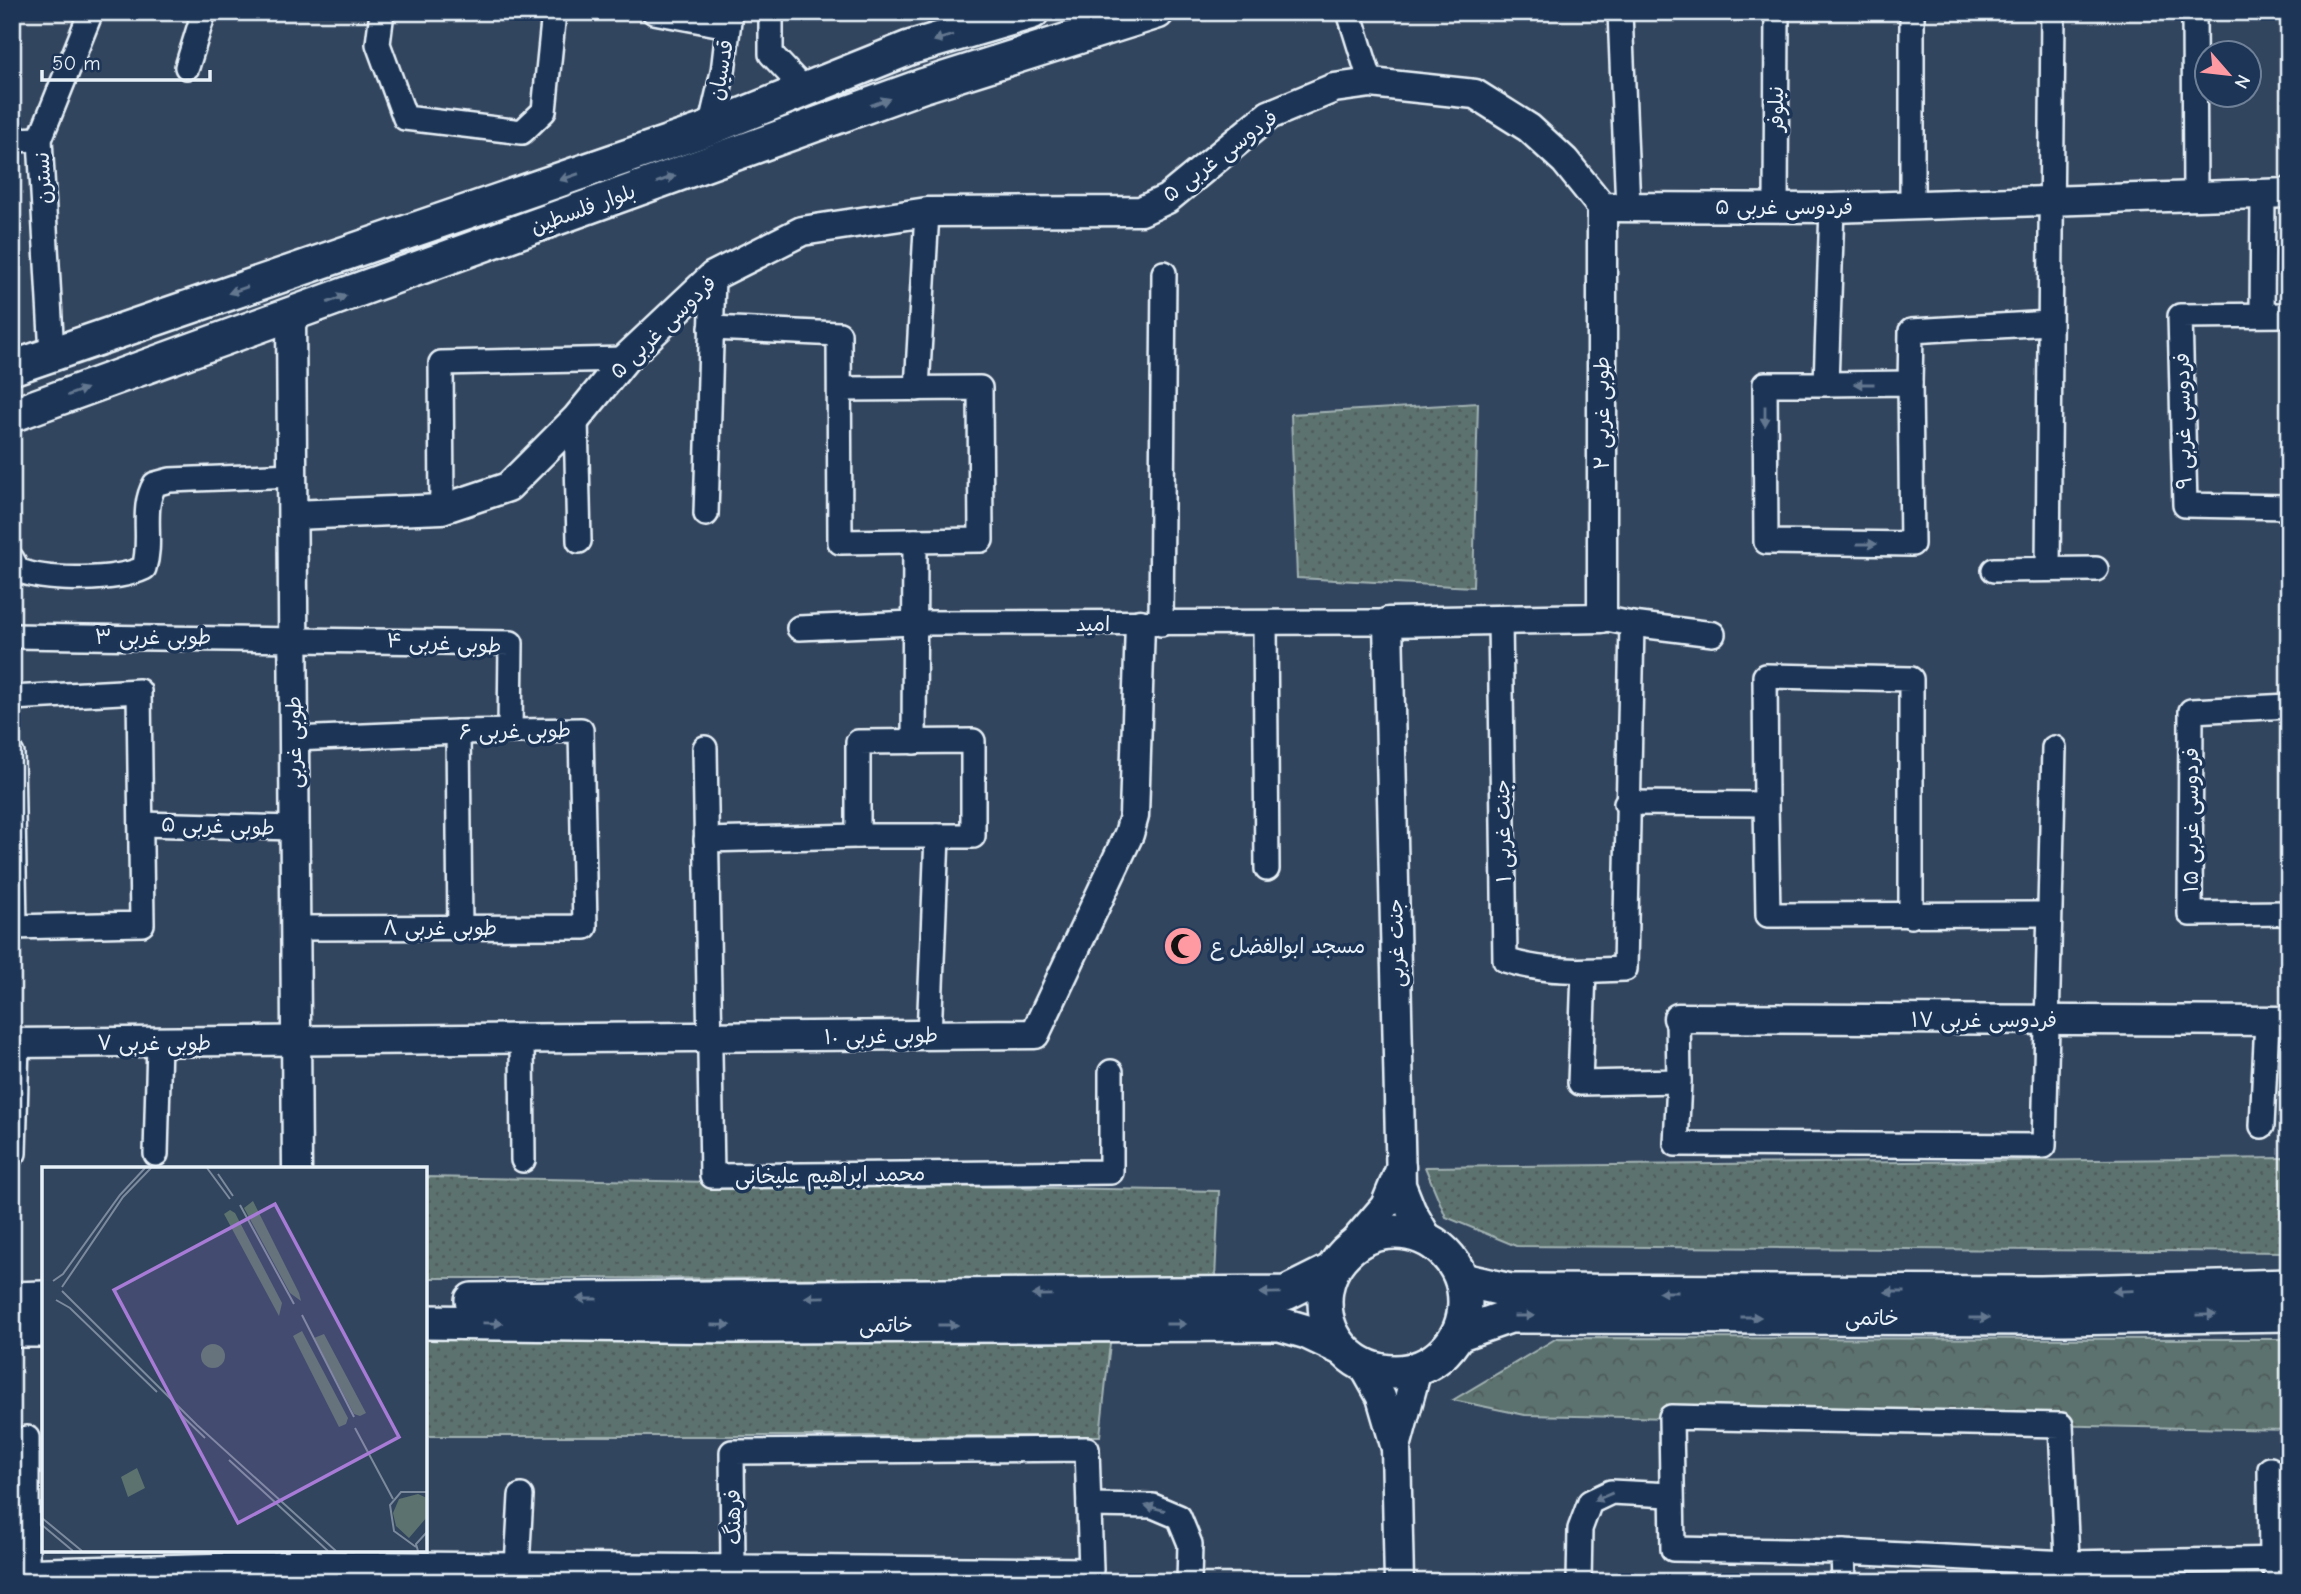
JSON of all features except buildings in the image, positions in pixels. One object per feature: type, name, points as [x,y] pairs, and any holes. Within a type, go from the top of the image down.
[{"type":"main road","name":"بلوار فلسطین","points":[[12,368],[710,128],[909,48],[1032,12]]},
{"type":"main road","name":"بلوار فلسطین","points":[[12,415],[922,86],[1157,12]]},
{"type":"main road","points":[[909,48],[922,86]]},
{"type":"main road","points":[[1387,1231],[1408,1232],[1428,1239],[1443,1249],[1462,1280],[1466,1298],[1458,1334],[1448,1349],[1417,1369],[1380,1371],[1352,1357],[1331,1330],[1325,1310],[1326,1289],[1341,1259],[1367,1237],[1387,1231]]},
{"type":"main road","name":"خاتمی","points":[[427,1301],[1286,1293],[1341,1259]]},
{"type":"main road","name":"خاتمی","points":[[1462,1280],[1525,1291],[2041,1293],[2289,1286]]},
{"type":"main road","points":[[12,1298],[42,1298]]},
{"type":"main road","name":"خاتمی","points":[[1458,1334],[1510,1316],[2064,1318],[2289,1314]]},
{"type":"main road","name":"خاتمی","points":[[427,1322],[734,1326],[1280,1324],[1307,1332],[1352,1357]]},
{"type":"main road","points":[[12,1330],[42,1330]]},
{"type":"street","name":"نسترن","points":[[52,354],[40,139],[91,12]]},
{"type":"street","points":[[187,67],[204,12]]},
{"type":"street","points":[[382,12],[378,44],[405,118],[522,132],[544,111],[554,12]]},
{"type":"street","points":[[654,12],[729,19]]},
{"type":"street","points":[[771,12],[771,54],[805,90]]},
{"type":"street","points":[[1349,12],[1371,83]]},
{"type":"street","points":[[1615,208],[1620,12]]},
{"type":"street","name":"نیلوفر","points":[[1776,206],[1777,12]]},
{"type":"street","points":[[1912,12],[1912,204]]},
{"type":"street","points":[[2048,569],[2053,12]]},
{"type":"street","points":[[2194,12],[2195,195]]},
{"type":"street","name":"قدسیان","points":[[710,128],[723,72],[729,19]]},
{"type":"street","name":"فردوسی غربی ۵","points":[[293,515],[442,509],[508,487],[576,419],[625,359],[713,276],[802,230],[927,212],[1141,211],[1167,199],[1269,115],[1334,88],[1371,83],[1475,94],[1538,136],[1615,208],[1832,208],[2276,194]]},
{"type":"street","points":[[12,140],[40,139]]},
{"type":"street","points":[[2276,194],[2262,314],[2289,315]]},
{"type":"street","name":"طوبی غربی ۲","points":[[1602,618],[1615,208]]},
{"type":"street","points":[[1826,384],[1832,208]]},
{"type":"street","points":[[917,389],[927,212]]},
{"type":"street","points":[[1150,624],[1164,273]]},
{"type":"street","points":[[706,514],[713,276]]},
{"type":"street","name":"فردوسی غربی ۹","points":[[2262,314],[2180,316],[2185,505],[2289,507]]},
{"type":"street","name":"طوبی غربی","points":[[291,315],[297,1167]]},
{"type":"street","points":[[1910,383],[1765,384],[1766,542],[1912,544],[1911,331],[2049,323]]},
{"type":"street","points":[[711,328],[839,334],[840,542],[981,540],[980,388],[840,389]]},
{"type":"street","points":[[442,509],[441,363],[625,359]]},
{"type":"street","points":[[576,419],[579,541]]},
{"type":"street","points":[[12,559],[18,570],[31,576],[132,574],[144,568],[149,551],[147,497],[155,484],[293,475]]},
{"type":"street","points":[[914,742],[915,541]]},
{"type":"street","points":[[1994,570],[2096,569]]},
{"type":"street","points":[[1388,622],[1602,618],[1713,634]]},
{"type":"street","name":"جنت غربی ۱","points":[[1500,621],[1505,960],[1534,970],[1584,971]]},
{"type":"street","name":"امید","points":[[799,628],[913,623],[1388,622]]},
{"type":"street","name":"جنت غربی","points":[[1341,1259],[1385,1206],[1401,1167],[1388,622]]},
{"type":"street","points":[[1265,623],[1267,869]]},
{"type":"street","name":"طوبی غربی ۱۰","points":[[296,1042],[1035,1034],[1129,834],[1134,816],[1150,624]]},
{"type":"street","points":[[1632,624],[1626,803],[1625,969],[1584,971],[1580,1083],[1679,1081]]},
{"type":"street","name":"طوبی غربی ۳","points":[[12,636],[293,638]]},
{"type":"street","name":"طوبی غربی ۴","points":[[293,638],[511,643],[510,731]]},
{"type":"street","points":[[1911,916],[1911,679],[1765,676],[1768,915],[1911,916],[2048,914]]},
{"type":"street","points":[[12,698],[139,691],[142,924],[14,927],[12,754]]},
{"type":"street","name":"فردوسی غربی ۱۵","points":[[2289,706],[2191,711],[2190,914],[2289,913]]},
{"type":"street","name":"طوبی غربی ۶","points":[[294,739],[581,730],[585,927]]},
{"type":"street","points":[[458,732],[460,928]]},
{"type":"street","points":[[706,840],[973,836],[973,741],[858,742],[858,836]]},
{"type":"street","name":"محمد ابراهیم علیخانی","points":[[705,748],[712,1177],[1111,1172],[1111,1073]]},
{"type":"street","points":[[1678,1018],[1676,1144],[2044,1146],[2054,748]]},
{"type":"street","points":[[1626,803],[1766,804]]},
{"type":"street","name":"طوبی غربی ۵","points":[[141,824],[295,828]]},
{"type":"street","points":[[929,1035],[937,836]]},
{"type":"street","name":"طوبی غربی ۸","points":[[295,928],[585,927]]},
{"type":"street","name":"فردوسی غربی ۱۷","points":[[1678,1018],[2278,1021]]},
{"type":"street","points":[[2262,1126],[2278,1021]]},
{"type":"street","points":[[522,1040],[523,1160]]},
{"type":"street","name":"طوبی غربی ۷","points":[[15,1044],[296,1042]]},
{"type":"street","points":[[156,1154],[159,1043]]},
{"type":"street","points":[[14,1153],[15,1044]]},
{"type":"street","points":[[1401,1167],[1401,1185],[1411,1210],[1428,1239]]},
{"type":"street","points":[[1352,1357],[1381,1397],[1396,1447],[1399,1582]]},
{"type":"street","points":[[1396,1447],[1417,1369]]},
{"type":"street","points":[[2068,1573],[2061,1425],[1671,1418],[1670,1495],[1673,1549],[1843,1552],[2068,1573],[2280,1559],[2270,1469]]},
{"type":"street","points":[[27,1438],[20,1571],[167,1558],[517,1574],[937,1576],[1091,1570],[1089,1505],[1153,1506],[1179,1517],[1190,1544],[1189,1582]]},
{"type":"street","name":"فرهنگ","points":[[733,1575],[732,1452],[1087,1449],[1089,1505]]},
{"type":"street","points":[[1579,1582],[1580,1529],[1590,1502],[1611,1492],[1670,1495]]},
{"type":"street","points":[[517,1574],[521,1496]]},
{"type":"street","points":[[1843,1552],[1844,1582]]},
{"type":"lane","points":[[2271,1582],[2280,1559]]},
{"type":"green space","points":[[1478,403],[1473,587],[1297,578],[1291,414]]},
{"type":"green space","points":[[2289,1158],[2289,1252],[1516,1246],[1446,1217],[1425,1167]]},
{"type":"green space","points":[[427,1177],[1219,1191],[1215,1279],[427,1278]]},
{"type":"green space","points":[[427,1336],[1110,1343],[1100,1436],[427,1436]]},
{"type":"green space","points":[[1557,1338],[2289,1339],[2289,1430],[1525,1415],[1453,1400]]},
{"type":"place","name":"مسجد ابوالفضل ع","points":[[1183,946]]}]
